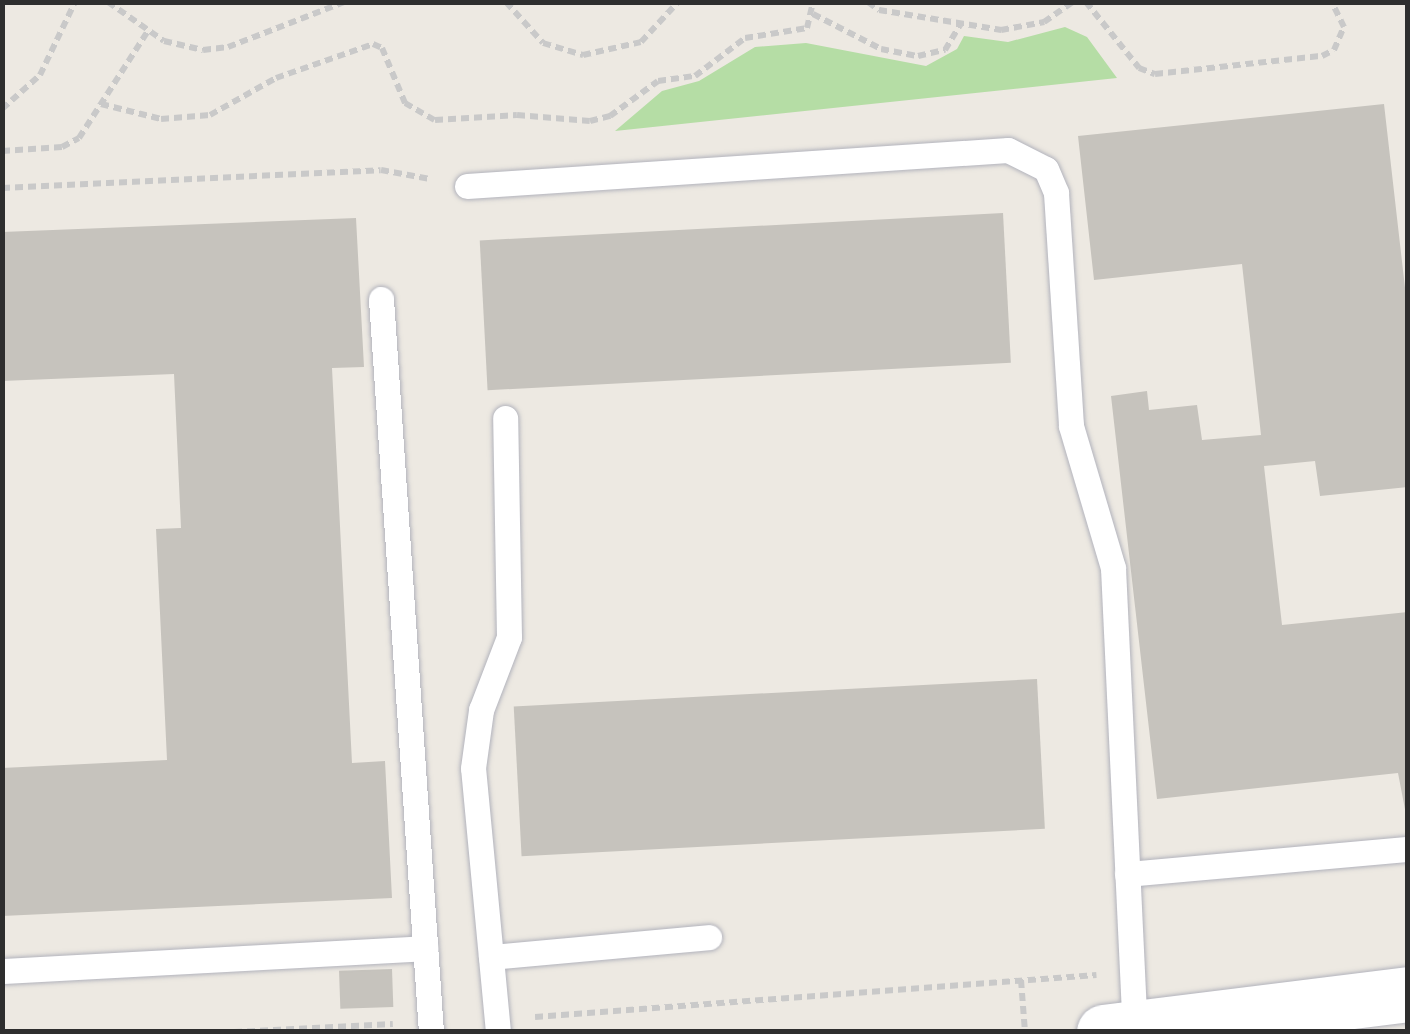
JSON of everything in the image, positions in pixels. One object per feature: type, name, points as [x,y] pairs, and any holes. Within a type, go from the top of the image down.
[{"type":"street","points":[[1119,1030],[1408,994]]},
{"type":"lane","points":[[467,186],[1008,150],[1046,169],[1056,193],[1071,426],[1113,568],[1132,972],[1119,1030]]},
{"type":"lane","points":[[381,299],[431,1027]]},
{"type":"lane","points":[[497,1026],[473,768],[481,710],[510,624],[505,418]]},
{"type":"lane","points":[[1126,874],[1408,849]]},
{"type":"lane","points":[[491,957],[708,937]]},
{"type":"lane","points":[[2,971],[425,948]]},
{"type":"path","points":[[2,109],[40,75],[74,2]]},
{"type":"path","points":[[108,2],[148,31],[183,48],[228,47],[344,2]]},
{"type":"path","points":[[506,2],[544,43],[583,55],[641,42],[678,2]]},
{"type":"path","points":[[101,104],[160,119],[210,115],[276,78],[374,44],[382,48],[405,104],[435,120],[516,115],[590,122],[610,116],[658,80],[694,76],[745,38],[802,31],[813,14],[813,2]]},
{"type":"path","points":[[868,2],[879,10],[960,24],[1030,27],[1073,2]]},
{"type":"path","points":[[1086,2],[1138,68],[1155,74],[1322,56],[1334,50],[1344,27],[1332,2]]},
{"type":"path","points":[[813,14],[881,50],[918,56],[945,50],[960,24]]},
{"type":"path","points":[[2,151],[71,144],[148,31]]},
{"type":"path","points":[[2,188],[382,170],[467,186]]},
{"type":"path","points":[[497,1026],[1132,972]]},
{"type":"path","points":[[1021,980],[1025,1032]]},
{"type":"path","points":[[234,1032],[431,1027]]},
{"type":"green space","points":[[1065,27],[1087,37],[1117,78],[615,131],[662,91],[699,81],[755,47],[806,43],[926,66],[957,49],[964,36],[1008,42]]},
{"type":"building","points":[[1384,104],[1408,314],[1408,487],[1320,496],[1315,461],[1264,466],[1282,625],[1408,612],[1408,825],[1398,773],[1157,799],[1111,396],[1147,391],[1149,410],[1197,405],[1202,440],[1261,435],[1242,264],[1094,280],[1078,136]]},
{"type":"building","points":[[1003,213],[1011,363],[488,390],[480,240]]},
{"type":"building","points":[[356,218],[364,367],[332,368],[352,763],[385,761],[392,898],[2,916],[2,768],[167,760],[156,529],[181,528],[174,374],[2,381],[2,232]]},
{"type":"building","points":[[1037,679],[1045,829],[522,856],[514,706]]},
{"type":"building","points":[[392,969],[393,1007],[340,1009],[339,971]]}]
